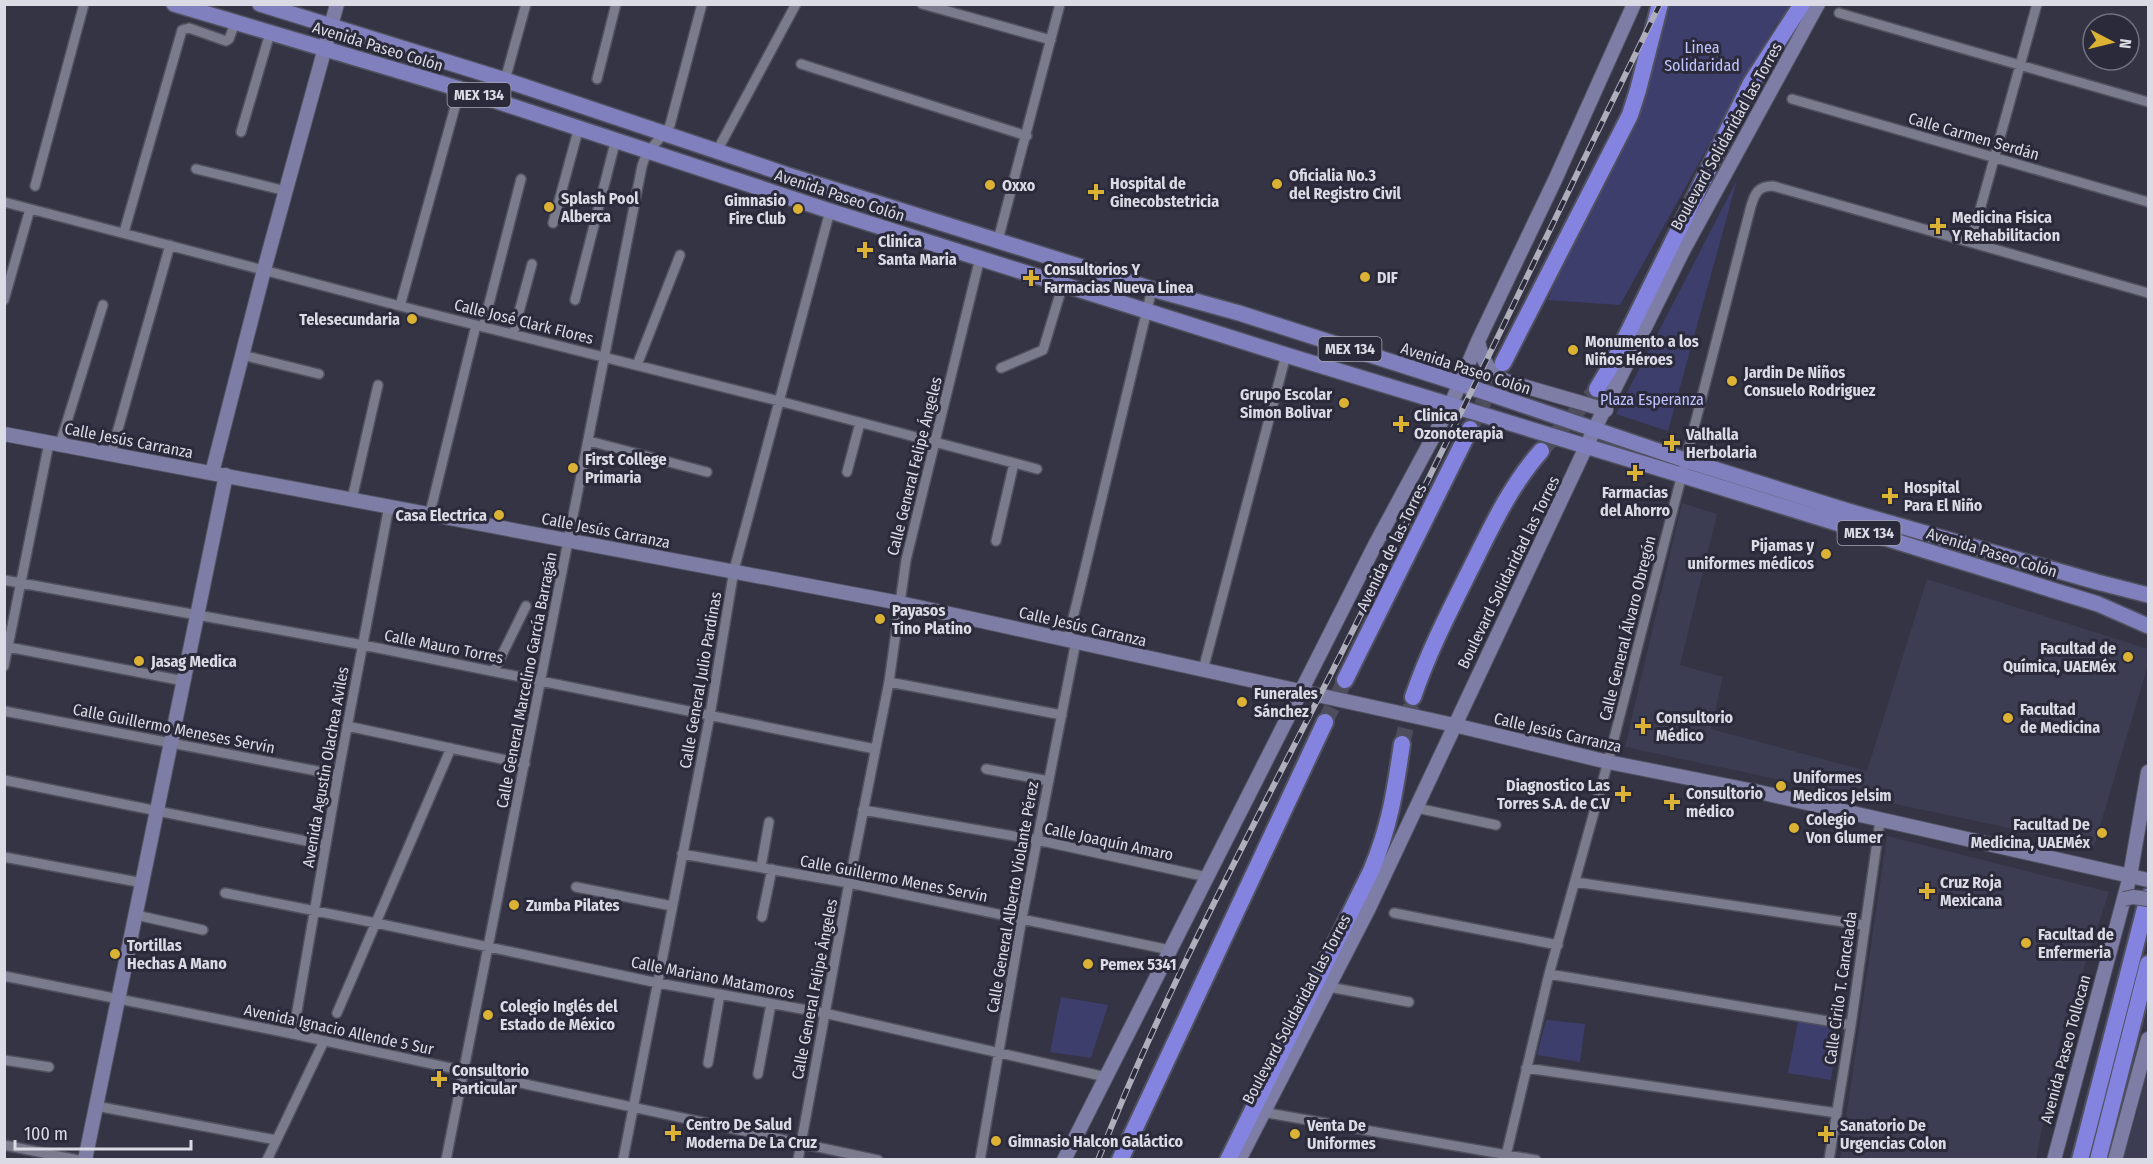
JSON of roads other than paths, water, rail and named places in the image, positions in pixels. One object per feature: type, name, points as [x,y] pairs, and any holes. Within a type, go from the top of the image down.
[{"type":"highway","points":[[1503,363],[1630,115],[1660,4]]},
{"type":"highway","name":"Boulevard Solidaridad las Torres","points":[[1597,389],[1616,357],[1751,83],[1802,4]]},
{"type":"highway","name":"Avenida de las Torres","points":[[1345,680],[1470,429]]},
{"type":"highway","points":[[1413,697],[1425,662],[1505,499],[1524,470],[1541,451]]},
{"type":"highway","points":[[1120,1160],[1325,722]]},
{"type":"highway","name":"Boulevard Solidaridad las Torres","points":[[1228,1160],[1375,863],[1392,813],[1402,744]]},
{"type":"highway","points":[[2080,1160],[2148,898]]},
{"type":"highway","points":[[2098,1160],[2148,964]]},
{"type":"main road","name":"Avenida Paseo Colón","points":[[174,4],[460,89],[616,139],[781,196],[1286,355],[1587,447],[1683,467]]},
{"type":"main road","name":"Avenida Paseo Colón","points":[[260,4],[505,80],[788,175],[1152,289],[1239,313],[1461,384],[1594,430],[1683,467],[1846,518],[2098,604],[2148,626]]},
{"type":"main road","points":[[85,1160],[198,614],[219,474],[242,355],[337,4]]},
{"type":"main road","points":[[1064,1160],[1376,543],[1461,384],[1478,341],[1560,169],[1634,4]]},
{"type":"main road","name":"Boulevard Solidaridad las Torres","points":[[1239,1160],[1329,987],[1417,808],[1594,430],[1606,410],[1683,251],[1818,4]]},
{"type":"main road","points":[[781,196],[788,175]]},
{"type":"main road","points":[[1232,337],[1239,313]]},
{"type":"main road","points":[[1478,341],[1484,363],[1498,377],[1514,384],[1606,410]]},
{"type":"main road","name":"Calle Jesús Carranza","points":[[4,434],[900,603],[1454,725],[1608,762],[1759,792],[2148,880]]},
{"type":"main road","name":"Avenida Paseo Colón","points":[[1846,518],[2148,595]]},
{"type":"main road","name":"Avenida Paseo Tollocan","points":[[2054,1160],[2130,876],[2148,772]]},
{"type":"main road","points":[[2124,899],[2148,898]]},
{"type":"main road","points":[[2115,1160],[2148,1039]]},
{"type":"street","points":[[34,186],[84,4]]},
{"type":"street","points":[[505,80],[526,4]]},
{"type":"street","points":[[597,79],[616,4]]},
{"type":"street","name":"Calle General Marcelino García Barragán","points":[[446,1160],[642,166],[648,151],[665,133],[673,114],[702,4]]},
{"type":"street","points":[[717,151],[796,4]]},
{"type":"street","points":[[922,4],[1051,40]]},
{"type":"street","points":[[998,240],[1060,4]]},
{"type":"street","points":[[2037,4],[1971,242],[2148,293]]},
{"type":"street","points":[[1839,13],[2019,67],[2148,102]]},
{"type":"street","points":[[124,232],[180,35],[186,27],[228,41],[235,23]]},
{"type":"street","points":[[241,132],[270,33]]},
{"type":"street","points":[[801,64],[1026,136]]},
{"type":"street","points":[[400,306],[460,89]]},
{"type":"street","name":"Calle Carmen Serdán","points":[[1792,99],[2148,202]]},
{"type":"street","points":[[553,223],[579,127]]},
{"type":"street","points":[[575,300],[616,139]]},
{"type":"street","points":[[196,169],[286,191]]},
{"type":"street","points":[[430,513],[521,179]]},
{"type":"street","name":"Calle General Álvaro Obregón","points":[[1505,1157],[1549,974],[1608,762],[1754,195],[1765,186],[1773,186],[1971,242]]},
{"type":"street","name":"Calle José Clark Flores","points":[[4,202],[400,306],[1037,468]]},
{"type":"street","points":[[4,300],[30,209]]},
{"type":"street","name":"Calle General Julio Pardinas","points":[[623,1160],[710,715],[734,570],[830,211]]},
{"type":"street","points":[[111,454],[170,245]]},
{"type":"street","points":[[637,365],[680,255]]},
{"type":"street","name":"Calle General Felipe Ángeles","points":[[798,1160],[824,1013],[889,682],[906,560],[980,258]]},
{"type":"street","points":[[513,334],[532,264]]},
{"type":"street","points":[[1001,368],[1043,350],[1064,284]]},
{"type":"street","name":"Calle General Alberto Violante Pérez","points":[[980,1160],[1022,918],[1062,715],[1072,640],[1152,289]]},
{"type":"street","points":[[4,666],[21,583],[55,443],[103,305]]},
{"type":"street","points":[[242,355],[319,374]]},
{"type":"street","points":[[1203,670],[1286,355]]},
{"type":"street","points":[[352,499],[378,385]]},
{"type":"street","points":[[847,472],[860,423]]},
{"type":"street","points":[[589,441],[707,472]]},
{"type":"street","points":[[996,541],[1014,463]]},
{"type":"street","name":"Avenida Agustin Olachea Aviles","points":[[293,1034],[347,726],[390,506]]},
{"type":"street","name":"Calle Mauro Torres","points":[[4,580],[363,645],[875,749]]},
{"type":"street","points":[[494,671],[526,606]]},
{"type":"street","points":[[8,647],[184,681]]},
{"type":"street","points":[[889,682],[1062,715]]},
{"type":"street","name":"Calle Guillermo Meneses Servín","points":[[4,711],[338,775]]},
{"type":"street","points":[[347,726],[525,764]]},
{"type":"street","points":[[337,1013],[451,748]]},
{"type":"street","points":[[986,769],[1049,781]]},
{"type":"street","points":[[4,780],[326,845]]},
{"type":"street","points":[[1417,808],[1496,825]]},
{"type":"street","name":"Calle Joaquín Amaro","points":[[863,810],[1037,840],[1207,877]]},
{"type":"street","name":"Calle Cirilo T. Cancelada","points":[[1829,1160],[1880,820]]},
{"type":"street","points":[[761,867],[769,822]]},
{"type":"street","name":"Calle Guillermo Menes Servín","points":[[682,855],[849,883],[1170,950]]},
{"type":"street","points":[[4,857],[143,883]]},
{"type":"street","points":[[762,917],[772,869]]},
{"type":"street","points":[[1575,882],[1864,925]]},
{"type":"street","points":[[576,887],[672,906]]},
{"type":"street","name":"Calle Mariano Matamoros","points":[[225,893],[657,983],[824,1013],[1106,1077]]},
{"type":"street","points":[[1394,913],[1558,945]]},
{"type":"street","points":[[136,915],[203,930]]},
{"type":"street","points":[[1549,974],[1851,1025]]},
{"type":"street","name":"Avenida Ignacio Allende 5 Sur","points":[[4,976],[293,1034],[878,1160]]},
{"type":"street","points":[[1329,987],[1409,1002]]},
{"type":"street","points":[[708,1063],[720,994]]},
{"type":"street","points":[[758,1074],[771,1004]]},
{"type":"street","points":[[267,1160],[324,1041]]},
{"type":"street","points":[[4,1060],[49,1067]]},
{"type":"street","points":[[1526,1068],[1837,1113]]},
{"type":"street","points":[[96,1106],[276,1140]]},
{"type":"street","points":[[1262,1112],[1505,1157],[1536,1160]]},
{"type":"street","points":[[4,1145],[78,1160]]},
{"type":"tunnel","points":[[1471,427],[1503,363]]},
{"type":"tunnel","points":[[1541,451],[1597,389]]},
{"type":"tunnel","points":[[1325,722],[1345,680]]},
{"type":"tunnel","points":[[1402,744],[1413,697]]},
{"type":"railway","points":[[1098,1160],[1186,960],[1429,479],[1660,4]]},
{"type":"place","name":"Oficialia No.3 del Registro Civil","points":[[1277,184]]},
{"type":"place","name":"Oxxo","points":[[990,185]]},
{"type":"place","name":"Hospital de Ginecobstetricia","points":[[1096,192]]},
{"type":"place","name":"Splash Pool Alberca","points":[[549,207]]},
{"type":"place","name":"Gimnasio Fire Club","points":[[798,209]]},
{"type":"place","name":"Medicina Fisica Y Rehabilitacion","points":[[1938,226]]},
{"type":"place","name":"Clinica Santa Maria","points":[[865,250]]},
{"type":"place","name":"DIF","points":[[1365,277]]},
{"type":"place","name":"Consultorios Y Farmacias Nueva Linea","points":[[1031,278]]},
{"type":"place","name":"Telesecundaria","points":[[412,319]]},
{"type":"place","name":"Monumento a los Niños Héroes","points":[[1573,350]]},
{"type":"place","name":"Jardin De Niños Consuelo Rodriguez","points":[[1732,381]]},
{"type":"place","name":"Grupo Escolar Simon Bolivar","points":[[1344,403]]},
{"type":"place","name":"Clinica Ozonoterapia","points":[[1401,424]]},
{"type":"place","name":"Valhalla Herbolaria","points":[[1672,443]]},
{"type":"place","name":"First College Primaria","points":[[573,468]]},
{"type":"place","name":"Farmacias del Ahorro","points":[[1635,473]]},
{"type":"place","name":"Hospital Para El Niño","points":[[1890,496]]},
{"type":"place","name":"Casa Electrica","points":[[499,515]]},
{"type":"place","name":"Pijamas y uniformes médicos","points":[[1826,554]]},
{"type":"place","name":"Payasos Tino Platino","points":[[880,619]]},
{"type":"place","name":"Facultad de Química, UAEMéx","points":[[2128,657]]},
{"type":"place","name":"Jasag Medica","points":[[139,661]]},
{"type":"place","name":"Funerales Sánchez","points":[[1242,702]]},
{"type":"place","name":"Facultad de Medicina","points":[[2008,718]]},
{"type":"place","name":"Consultorio Médico","points":[[1643,726]]},
{"type":"place","name":"Uniformes Medicos Jelsim","points":[[1781,786]]},
{"type":"place","name":"Diagnostico Las Torres S.A. de C.V","points":[[1623,794]]},
{"type":"place","name":"Consultorio médico","points":[[1672,802]]},
{"type":"place","name":"Colegio Von Glumer","points":[[1794,828]]},
{"type":"place","name":"Facultad De Medicina, UAEMéx","points":[[2102,833]]},
{"type":"place","name":"Cruz Roja Mexicana","points":[[1927,891]]},
{"type":"place","name":"Zumba Pilates","points":[[514,905]]},
{"type":"place","name":"Facultad de Enfermeria","points":[[2026,943]]},
{"type":"place","name":"Tortillas Hechas A Mano","points":[[115,954]]},
{"type":"place","name":"Pemex 5341","points":[[1088,964]]},
{"type":"place","name":"Colegio Inglés del Estado de México","points":[[488,1015]]},
{"type":"place","name":"Consultorio Particular","points":[[439,1079]]},
{"type":"place","name":"Centro De Salud Moderna De La Cruz","points":[[673,1133]]},
{"type":"place","name":"Venta De Uniformes","points":[[1295,1134]]},
{"type":"place","name":"Sanatorio De Urgencias Colon","points":[[1826,1134]]},
{"type":"place","name":"Gimnasio Halcon Galáctico","points":[[996,1141]]},
{"type":"park label","name":"Linea Solidaridad","points":[[1702,56]]},
{"type":"park label","name":"Plaza Esperanza","points":[[1652,399]]}]
